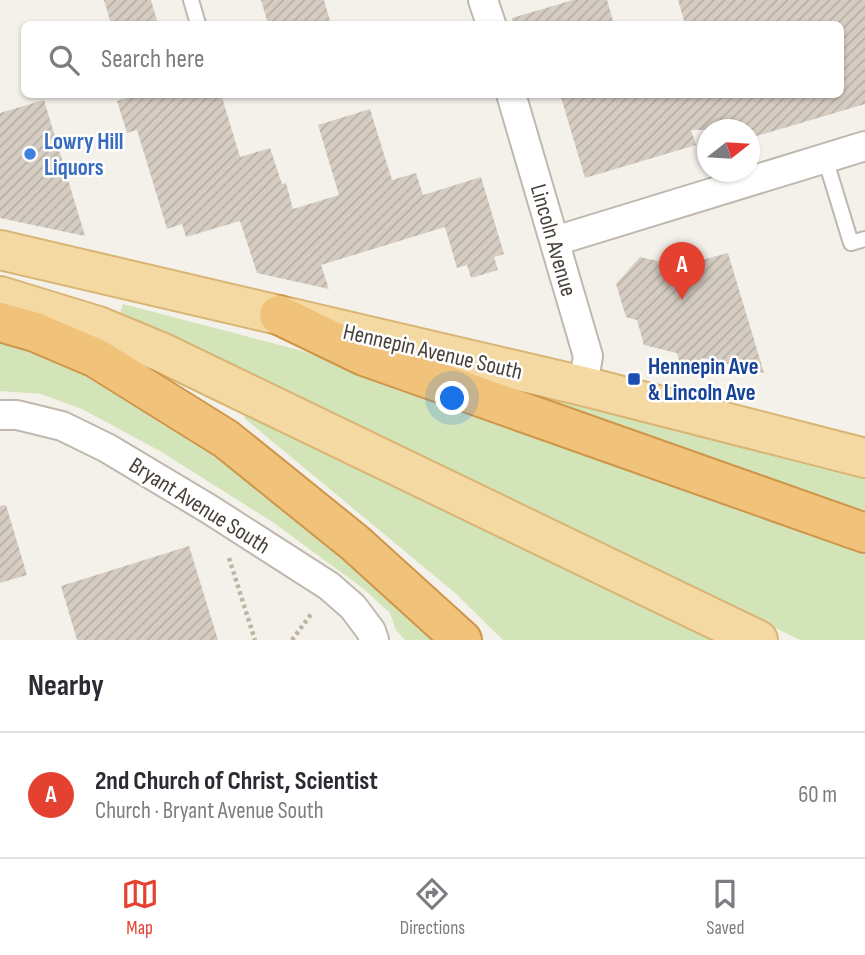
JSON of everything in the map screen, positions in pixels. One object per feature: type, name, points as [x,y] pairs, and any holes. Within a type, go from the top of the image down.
[{"type":"highway","points":[[279,315],[364,356],[865,533]]},
{"type":"highway","points":[[0,322],[35,332],[96,358],[226,439],[355,543],[463,640]]},
{"type":"main road","name":"Hennepin Avenue South","points":[[0,250],[583,386],[865,458]]},
{"type":"main road","points":[[0,296],[98,326],[163,353],[758,640]]},
{"type":"street","points":[[483,0],[490,21]]},
{"type":"street","name":"Lincoln Avenue","points":[[512,98],[588,356],[583,386]]},
{"type":"street","points":[[555,241],[865,146]]},
{"type":"street","name":"Bryant Avenue South","points":[[0,415],[17,415],[62,426],[107,447],[329,586],[353,607],[371,631],[374,640]]},
{"type":"lane","points":[[191,0],[197,21]]},
{"type":"lane","points":[[825,158],[851,243],[865,239]]},
{"type":"path","points":[[229,558],[255,640]]},
{"type":"path","points":[[292,640],[312,613]]},
{"type":"green space","points":[[123,304],[299,350],[381,376],[612,458],[865,553],[865,640],[800,640],[264,381],[119,317]]},
{"type":"green space","points":[[0,336],[103,376],[170,415],[445,640],[405,640],[396,630],[390,613],[364,589],[274,523],[160,451],[82,409],[41,394],[0,391]]},
{"type":"green space","points":[[496,383],[865,478],[865,513]]},
{"type":"green space","points":[[246,412],[714,640],[503,640],[454,592],[244,418]]},
{"type":"building","points":[[104,0],[151,0],[157,21],[110,21]]},
{"type":"building","points":[[261,0],[324,0],[330,21],[267,21]]},
{"type":"building","points":[[573,0],[607,0],[613,21],[512,21],[512,18]]},
{"type":"building","points":[[678,0],[865,0],[865,104],[760,135],[760,119],[697,119],[697,130],[691,130],[696,145],[585,178],[561,98],[844,98],[844,21],[684,21]]},
{"type":"building","points":[[127,98],[222,98],[240,157],[270,148],[282,184],[286,183],[293,209],[339,195],[318,125],[370,109],[392,180],[416,173],[423,195],[481,177],[504,254],[494,257],[498,270],[471,278],[467,265],[457,268],[445,227],[321,265],[329,289],[257,273],[240,221],[186,237],[182,224],[167,229],[137,130],[127,133],[117,101]]},
{"type":"building","name":"Lowry Hill Liquors","points":[[44,100],[85,236],[0,218],[0,113]]},
{"type":"building","points":[[728,253],[764,373],[702,358],[684,377],[677,353],[644,345],[637,320],[626,317],[616,284],[640,257],[680,266]]},
{"type":"building","points":[[6,505],[27,575],[0,583],[0,506]]},
{"type":"building","points":[[189,546],[218,640],[77,640],[61,586]]},
{"type":"place","name":"Lowry Hill Liquors","points":[[30,154]]},
{"type":"place","name":"2nd Church of Christ, Scientist","points":[[682,300]]},
{"type":"place","name":"Hennepin Ave & Lincoln Ave","points":[[634,379]]}]
